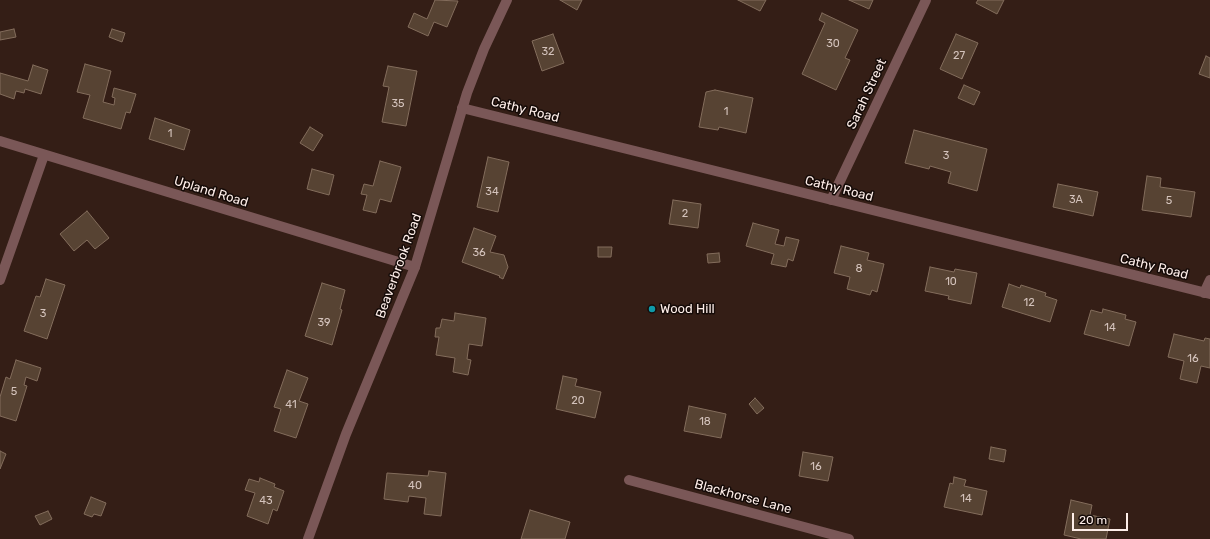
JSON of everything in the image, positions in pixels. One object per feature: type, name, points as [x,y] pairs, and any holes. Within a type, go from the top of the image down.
[{"type":"street","name":"Beaverbrook Road","points":[[308,539],[346,434],[415,267],[462,108],[484,50],[507,0]]},
{"type":"street","name":"Sarah Street","points":[[831,200],[926,0]]},
{"type":"street","name":"Cathy Road","points":[[462,108],[1207,293]]},
{"type":"street","name":"Upland Road","points":[[0,141],[415,267]]},
{"type":"street","points":[[0,280],[44,155]]},
{"type":"street","points":[[1207,293],[1210,280]]},
{"type":"street","name":"Blackhorse Lane","points":[[630,480],[849,539]]},
{"type":"building","points":[[435,0],[458,1],[447,27],[434,22],[428,36],[408,27],[414,13],[427,19]]},
{"type":"building","points":[[560,0],[582,0],[577,10]]},
{"type":"building","points":[[738,0],[766,0],[760,11]]},
{"type":"building","points":[[849,0],[873,0],[869,9]]},
{"type":"building","points":[[978,0],[1004,0],[997,14],[976,3]]},
{"type":"building","points":[[822,13],[858,30],[845,58],[850,60],[836,90],[802,74],[825,23],[819,20]]},
{"type":"building","points":[[14,29],[16,37],[0,40],[0,32]]},
{"type":"building","points":[[112,29],[125,33],[122,42],[109,37]]},
{"type":"building","points":[[553,34],[564,63],[542,71],[532,41]]},
{"type":"building","points":[[956,34],[978,43],[962,79],[940,69]]},
{"type":"building","points":[[1206,56],[1210,58],[1210,78],[1199,74]]},
{"type":"building","points":[[85,64],[111,71],[103,102],[114,105],[115,98],[112,97],[114,88],[136,94],[130,113],[126,112],[121,129],[83,118],[90,95],[77,92]]},
{"type":"building","points":[[33,65],[48,70],[41,94],[25,89],[24,93],[16,91],[14,99],[0,94],[0,73],[28,81]]},
{"type":"building","points":[[388,66],[417,71],[406,126],[382,122],[389,87],[383,86]]},
{"type":"building","points":[[964,85],[980,92],[974,105],[958,98]]},
{"type":"building","points":[[715,90],[753,98],[746,133],[719,127],[718,130],[699,127],[706,92]]},
{"type":"building","points":[[155,118],[190,130],[184,150],[149,139]]},
{"type":"building","points":[[310,127],[323,135],[313,151],[300,143]]},
{"type":"building","points":[[914,130],[987,149],[977,191],[948,183],[951,172],[930,166],[929,169],[905,163]]},
{"type":"building","points":[[488,157],[509,162],[498,212],[477,207]]},
{"type":"building","points":[[380,161],[401,167],[391,202],[380,199],[376,213],[363,210],[367,195],[361,194],[364,184],[373,186]]},
{"type":"building","points":[[312,169],[334,175],[329,195],[307,189]]},
{"type":"building","points":[[1147,176],[1161,178],[1160,187],[1195,192],[1191,217],[1142,210]]},
{"type":"building","points":[[1058,184],[1098,192],[1093,216],[1053,207]]},
{"type":"building","points":[[673,200],[701,204],[698,228],[669,224]]},
{"type":"building","points":[[87,211],[109,238],[95,249],[87,240],[74,251],[60,234]]},
{"type":"building","points":[[753,223],[779,230],[775,244],[784,246],[786,237],[799,240],[793,261],[788,259],[786,267],[771,264],[774,254],[746,246]]},
{"type":"building","points":[[474,228],[496,236],[490,252],[504,255],[508,267],[503,279],[499,277],[500,276],[462,262]]},
{"type":"building","points":[[841,246],[869,253],[867,260],[884,264],[877,292],[872,290],[870,295],[847,289],[850,277],[834,273]]},
{"type":"building","points":[[598,247],[612,247],[611,257],[598,257]]},
{"type":"building","points":[[719,253],[720,262],[708,263],[707,254]]},
{"type":"building","points":[[930,267],[954,272],[955,269],[977,273],[971,304],[948,299],[949,296],[925,291]]},
{"type":"building","points":[[46,279],[65,285],[47,339],[24,331],[36,296],[40,297]]},
{"type":"building","points":[[322,283],[345,290],[340,309],[342,310],[332,345],[305,336]]},
{"type":"building","points":[[1009,284],[1020,288],[1021,285],[1046,293],[1045,296],[1057,300],[1050,322],[1002,307]]},
{"type":"building","points":[[1103,309],[1126,315],[1125,319],[1136,322],[1129,346],[1084,334],[1091,310],[1102,313]]},
{"type":"building","points":[[455,313],[486,318],[482,346],[469,344],[467,359],[471,360],[468,375],[453,372],[455,358],[436,355],[439,337],[435,337],[436,328],[440,328],[442,319],[454,321]]},
{"type":"building","points":[[1174,334],[1204,341],[1205,338],[1210,339],[1210,368],[1201,366],[1197,383],[1180,379],[1184,361],[1168,357]]},
{"type":"building","points":[[16,360],[41,368],[37,381],[26,377],[24,385],[27,386],[16,421],[0,416],[0,397],[6,377],[10,379]]},
{"type":"building","points":[[287,370],[308,378],[299,401],[308,404],[296,438],[274,431],[281,409],[274,407]]},
{"type":"building","points":[[563,376],[577,379],[575,386],[601,392],[595,418],[556,409]]},
{"type":"building","points":[[755,398],[764,408],[757,414],[749,404]]},
{"type":"building","points":[[689,406],[726,414],[721,438],[684,431]]},
{"type":"building","points":[[991,447],[1006,450],[1004,462],[989,459]]},
{"type":"building","points":[[0,451],[6,454],[0,469]]},
{"type":"building","points":[[803,452],[833,457],[828,481],[799,476]]},
{"type":"building","points":[[429,471],[446,473],[441,516],[424,514],[426,498],[409,496],[408,502],[384,499],[387,473],[428,476]]},
{"type":"building","points":[[954,477],[966,480],[964,486],[987,491],[982,515],[944,507],[950,483],[953,484]]},
{"type":"building","points":[[260,478],[275,484],[274,487],[284,491],[277,511],[273,509],[268,524],[247,516],[255,493],[245,490],[249,479],[259,482]]},
{"type":"building","points":[[91,497],[106,503],[101,516],[94,514],[92,517],[84,514]]},
{"type":"building","points":[[1071,500],[1092,505],[1090,515],[1110,519],[1106,539],[1081,539],[1064,535]]},
{"type":"building","points":[[530,510],[570,522],[565,539],[521,539]]},
{"type":"building","points":[[48,511],[52,519],[40,525],[35,516]]},
{"type":"place","name":"Wood Hill","points":[[652,309]]}]
